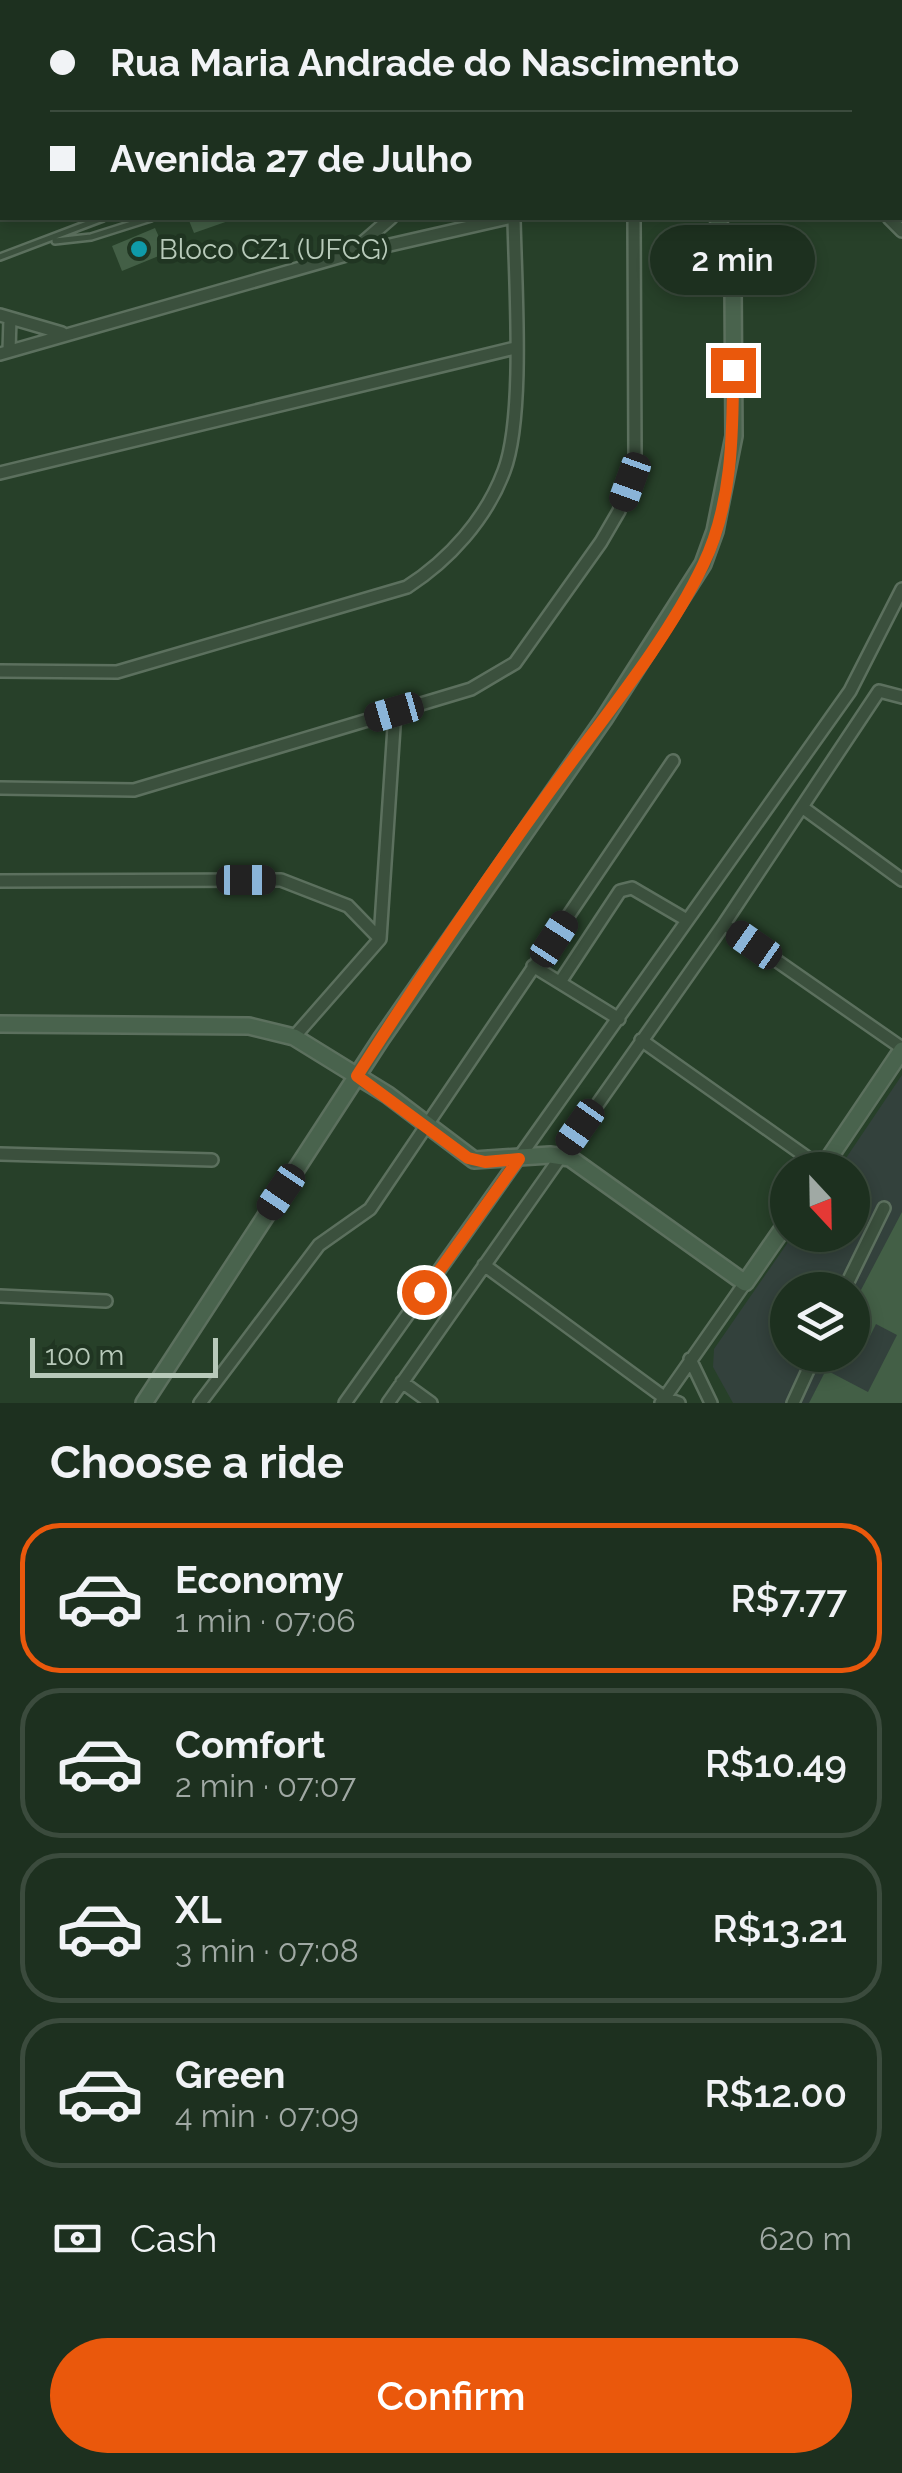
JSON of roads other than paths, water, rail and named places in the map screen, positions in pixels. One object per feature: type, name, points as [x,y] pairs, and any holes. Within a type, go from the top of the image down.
[{"type":"street","points":[[346,255],[389,220]]},
{"type":"street","points":[[62,333],[5,316],[4,352],[62,333],[170,309],[346,255],[502,220]]},
{"type":"street","points":[[0,671],[118,672],[406,587],[424,576],[459,544],[506,468],[512,438],[515,348],[511,220]]},
{"type":"street","points":[[0,788],[134,790],[471,689],[515,663],[619,510],[635,456],[634,220]]},
{"type":"street","points":[[144,1403],[357,1076],[544,800],[604,719],[704,564],[715,531],[734,436],[733,286],[718,220]]},
{"type":"street","points":[[0,472],[515,348]]},
{"type":"street","points":[[344,1403],[526,1158],[686,919],[850,690],[902,589]]},
{"type":"street","points":[[388,1403],[724,924],[879,691],[902,697]]},
{"type":"street","points":[[294,1038],[380,938],[394,712]]},
{"type":"street","points":[[200,1403],[319,1245],[365,1216],[673,761]]},
{"type":"street","points":[[802,806],[902,880]]},
{"type":"street","points":[[0,881],[281,880],[348,906],[380,938]]},
{"type":"street","points":[[560,982],[620,891],[632,888],[686,919]]},
{"type":"street","points":[[724,924],[902,1049],[833,1152]]},
{"type":"street","points":[[533,966],[619,1019]]},
{"type":"street","points":[[0,1024],[249,1026],[294,1038],[357,1076],[474,1160],[562,1157],[745,1283]]},
{"type":"street","points":[[641,1040],[798,1152]]},
{"type":"street","points":[[0,1154],[212,1160]]},
{"type":"street","points":[[853,1272],[884,1208]]},
{"type":"street","points":[[663,1400],[770,1247]]},
{"type":"street","points":[[484,1266],[663,1400],[680,1403]]},
{"type":"street","points":[[0,1296],[106,1301]]},
{"type":"street","points":[[690,1359],[711,1403]]},
{"type":"street","points":[[793,1403],[807,1372]]},
{"type":"street","points":[[402,1382],[431,1403]]},
{"type":"lane","points":[[0,257],[99,220]]},
{"type":"lane","points":[[52,240],[92,237],[145,220]]},
{"type":"place","name":"Bloco CZ1 (UFCG)","points":[[139,249]]}]
